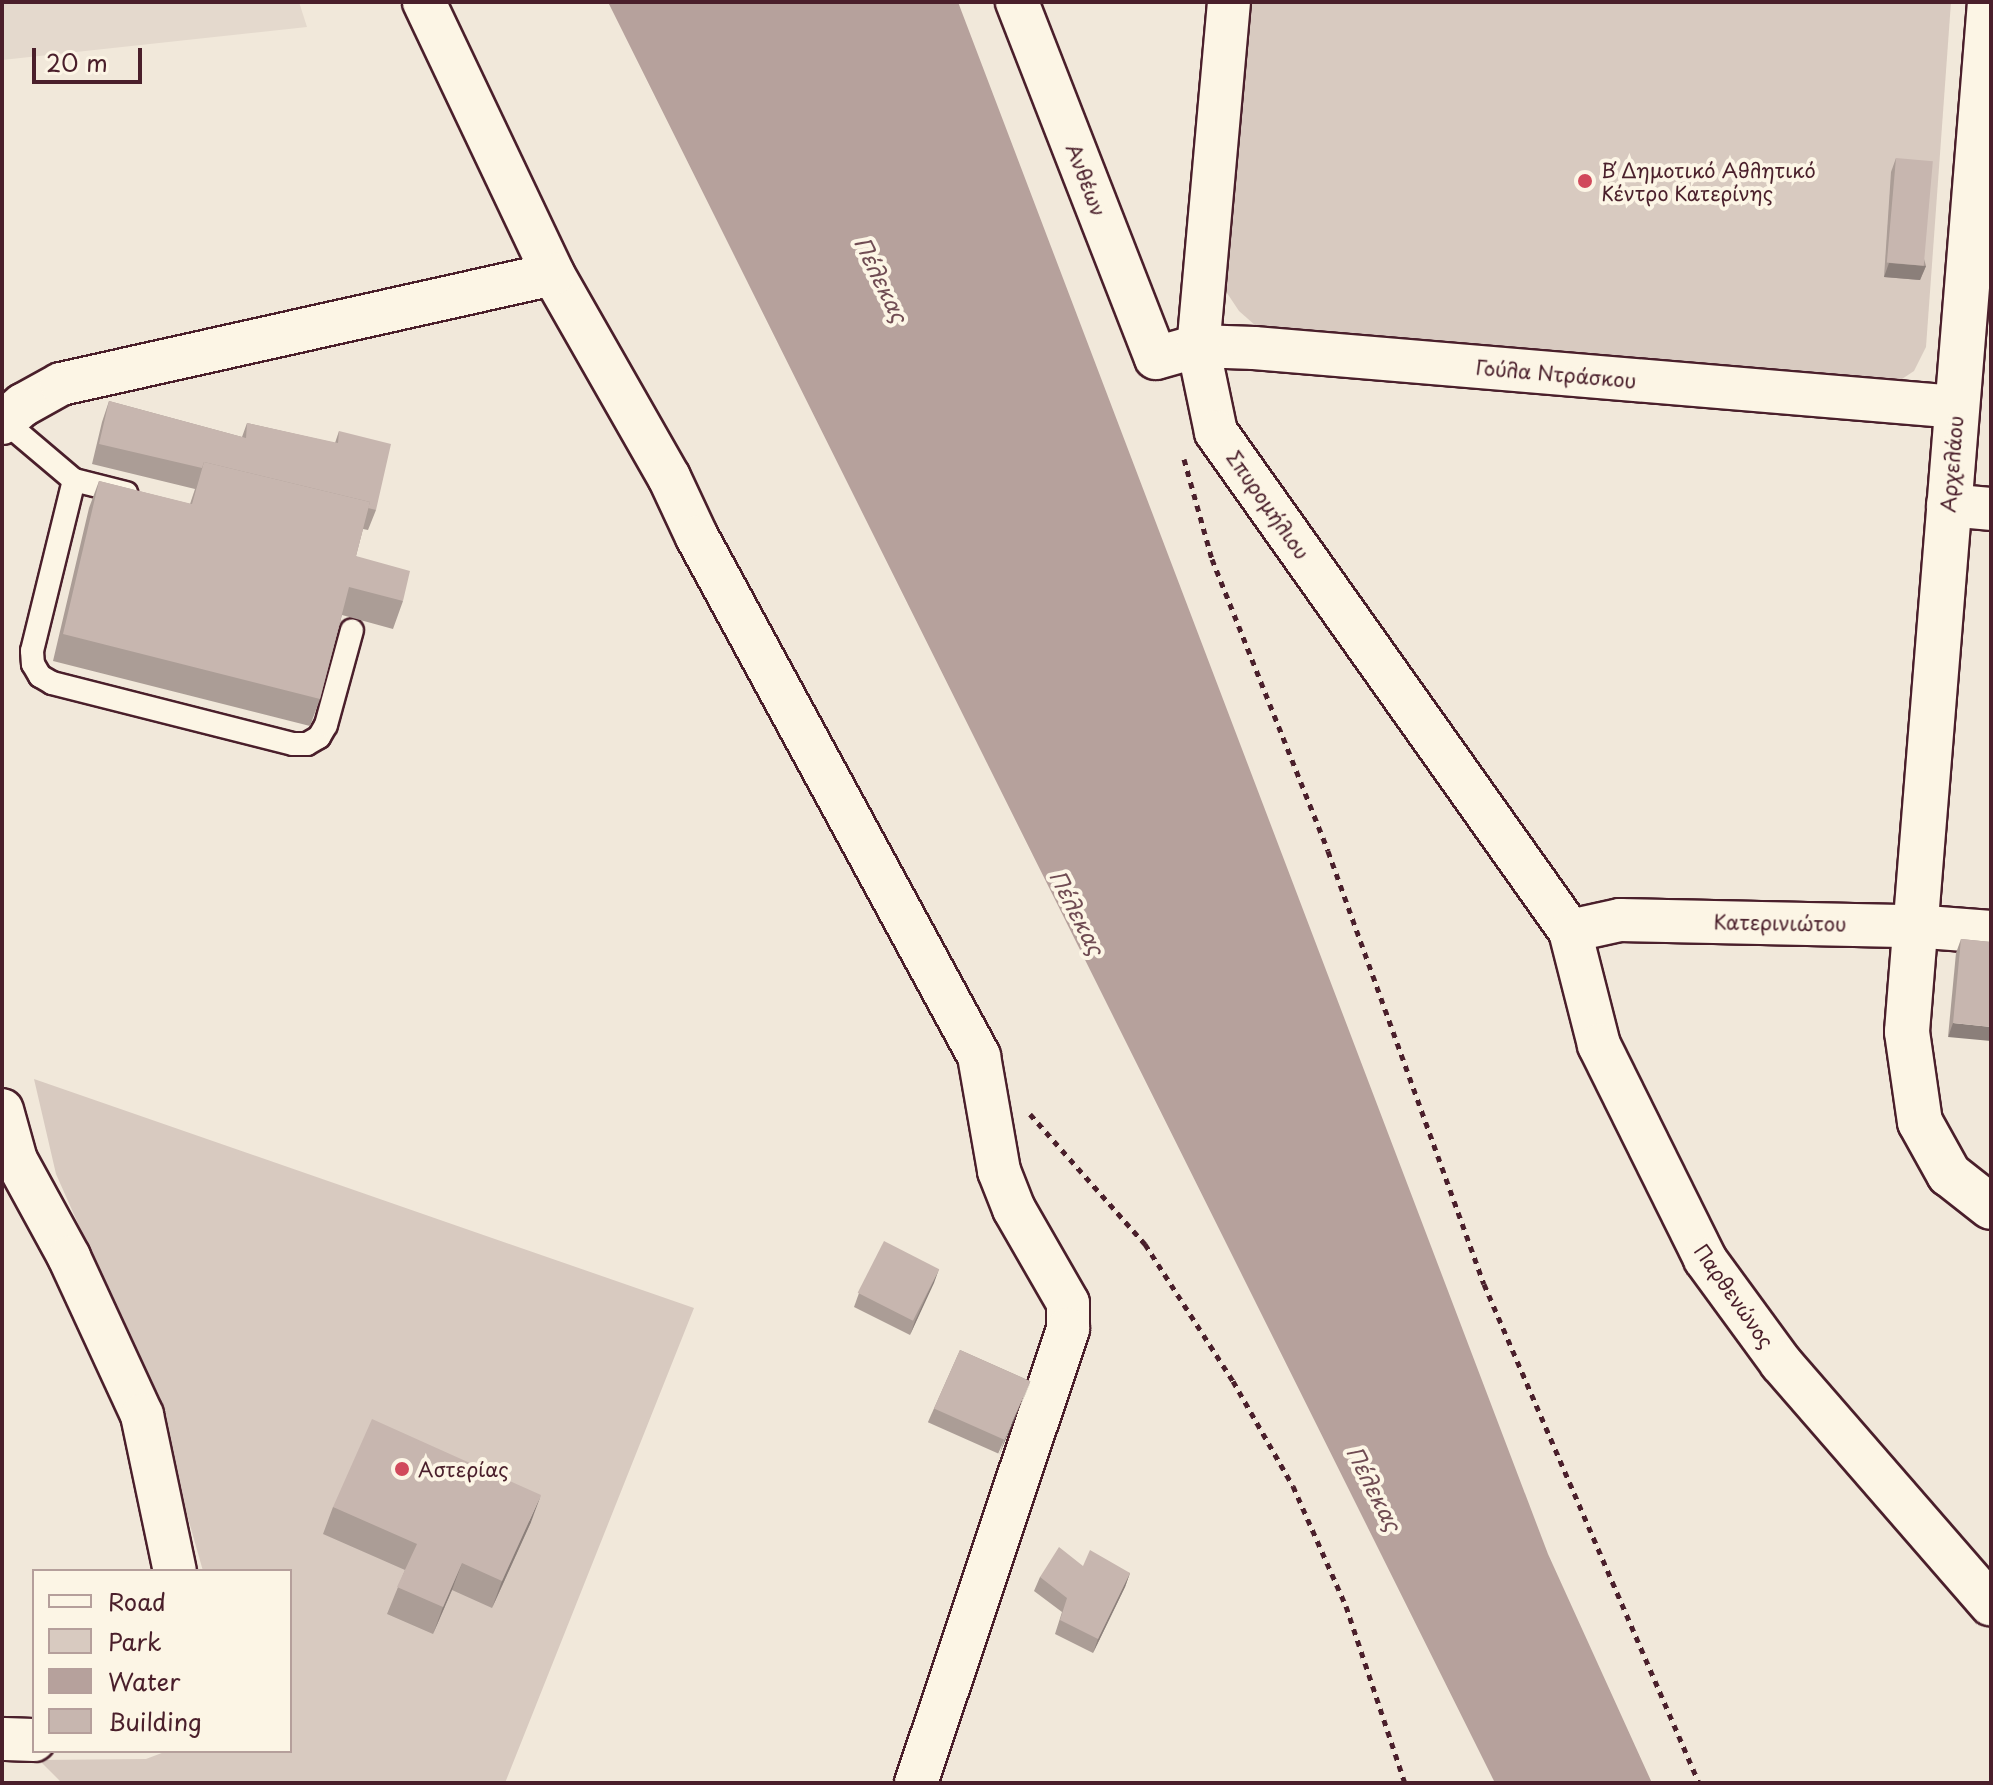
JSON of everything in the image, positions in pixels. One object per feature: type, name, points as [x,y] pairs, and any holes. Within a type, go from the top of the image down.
[{"type":"street","points":[[424,2],[553,274],[669,477],[697,537],[979,1056],[999,1171],[1014,1209],[1068,1303],[1068,1329],[916,1783]]},
{"type":"street","name":"Ανθέων","points":[[1017,2],[1156,358]]},
{"type":"street","name":"Σπυρομήλιου","points":[[1229,2],[1198,346],[1216,432],[1570,931]]},
{"type":"street","name":"Αρχελάου","points":[[1990,2],[1987,80],[1956,407],[1907,1032],[1920,1122],[1949,1174],[1991,1207]]},
{"type":"street","points":[[3,421],[61,384],[553,274]]},
{"type":"street","name":"Γούλα Ντράσκου","points":[[1156,358],[1198,346],[1956,407]]},
{"type":"street","points":[[1948,505],[1991,509]]},
{"type":"street","name":"Κατερινιώτου","points":[[1570,931],[1620,920],[1913,926],[1991,932]]},
{"type":"street","name":"Παρθενώνος","points":[[1570,931],[1599,1045],[1705,1259],[1781,1363],[1991,1605]]},
{"type":"street","points":[[2,1110],[16,1160],[69,1257],[142,1415],[175,1569]]},
{"type":"street","points":[[2,1739],[32,1740]]},
{"type":"lane","points":[[3,421],[74,480],[146,498]]},
{"type":"lane","points":[[74,480],[32,651],[33,664],[40,676],[52,683],[293,744],[307,744],[319,737],[326,725],[352,630]]},
{"type":"path","points":[[1180,444],[1212,559],[1328,851],[1484,1284],[1699,1783]]},
{"type":"path","points":[[1028,1112],[1145,1244],[1233,1381],[1286,1472],[1346,1606],[1405,1783]]},
{"type":"shaded area","points":[[2,2],[299,2],[307,27],[2,60]]},
{"type":"green space","name":"Β΄ Δημοτικό Αθλητικό Κέντρο Κατερίνης","points":[[1247,2],[1951,2],[1926,347],[1914,371],[1893,385],[1265,334],[1239,311],[1223,287]]},
{"type":"green space","name":"Αστερίας","points":[[34,1079],[694,1308],[505,1783],[62,1783],[39,1760],[146,1759],[162,1753],[292,1753],[292,1569],[202,1569],[151,1388],[56,1174]]},
{"type":"water","name":"Πέλεκας","points":[[608,2],[958,2],[1548,1554],[1652,1783],[1495,1783]]},
{"type":"building","points":[[1896,158],[1933,161],[1924,266],[1887,263]]},
{"type":"building","points":[[109,401],[246,438],[247,423],[338,443],[339,431],[391,444],[376,510],[368,508],[370,502],[204,462],[202,468],[99,444]]},
{"type":"building","points":[[204,462],[370,502],[356,556],[410,571],[403,601],[349,587],[320,699],[63,634],[99,481],[192,504]]},
{"type":"building","points":[[1961,939],[1991,942],[1991,1027],[1953,1023]]},
{"type":"building","points":[[884,1241],[939,1269],[913,1321],[858,1293]]},
{"type":"building","points":[[960,1350],[1030,1381],[1004,1440],[934,1408]]},
{"type":"building","points":[[372,1419],[541,1495],[502,1581],[462,1563],[443,1607],[397,1587],[417,1544],[333,1507]]},
{"type":"building","points":[[1059,1547],[1083,1566],[1090,1550],[1130,1573],[1098,1639],[1060,1620],[1067,1598],[1040,1577]]},
{"type":"place","name":"Β΄ Δημοτικό Αθλητικό Κέντρο Κατερίνης","points":[[1585,181]]},
{"type":"place","name":"Αστερίας","points":[[402,1469]]}]
